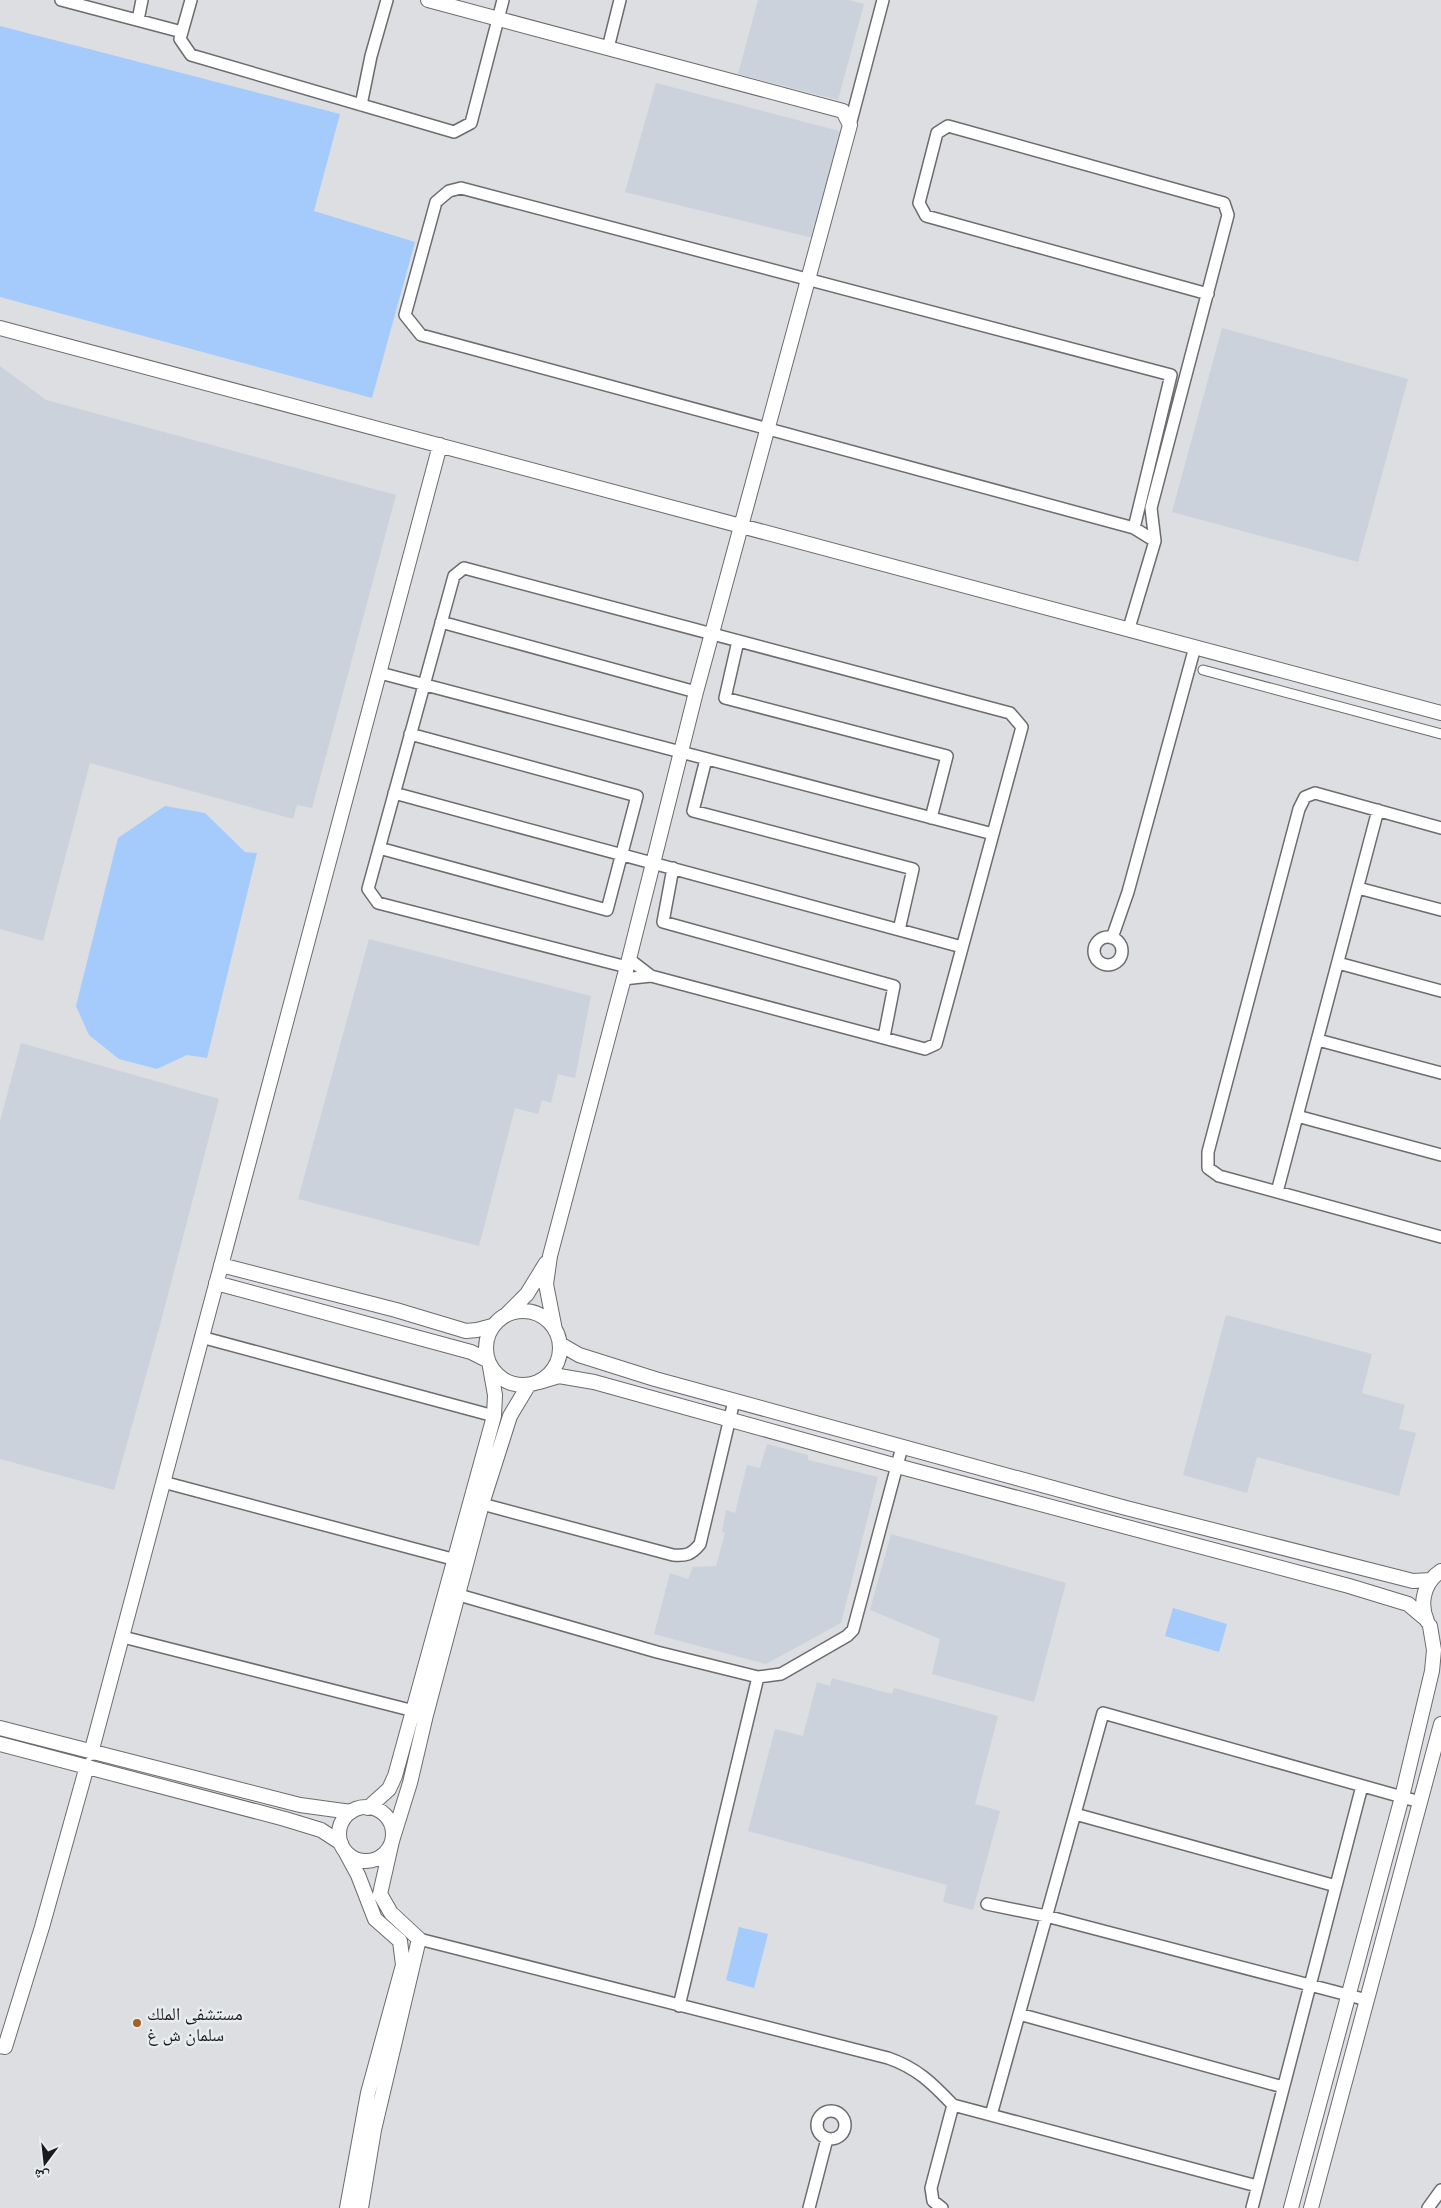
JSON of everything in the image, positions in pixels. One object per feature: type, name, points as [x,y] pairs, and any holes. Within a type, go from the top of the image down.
[{"type":"street","points":[[61,0],[182,32]]},
{"type":"street","points":[[138,20],[142,0]]},
{"type":"street","points":[[191,0],[180,39],[191,55],[454,132],[471,122],[503,0]]},
{"type":"street","points":[[361,105],[370,56],[387,0]]},
{"type":"street","points":[[428,0],[443,2],[498,19],[843,111],[850,125]]},
{"type":"street","points":[[608,48],[620,0]]},
{"type":"street","points":[[883,0],[768,430],[711,634],[550,1256],[546,1284],[555,1330],[560,1344],[560,1355],[556,1366],[549,1376],[534,1384],[510,1416],[482,1504],[410,1783],[392,1841],[380,1894],[391,1913],[419,1939],[888,2058],[908,2065],[920,2073],[953,2105],[1257,2186]]},
{"type":"street","points":[[1129,628],[1155,541],[1151,508],[1189,367],[1208,294],[1228,215],[1224,203],[948,126],[937,132],[919,203],[926,216],[1208,294]]},
{"type":"street","points":[[1155,541],[1134,528],[421,336],[405,315],[436,202],[449,191],[461,188],[1171,375],[1189,367]]},
{"type":"street","points":[[0,328],[1129,628],[1441,713]]},
{"type":"street","points":[[1134,528],[1171,375]]},
{"type":"street","points":[[0,2046],[5,2046],[123,1637],[201,1337],[440,445]]},
{"type":"street","points":[[464,568],[1010,713],[1022,727],[936,1044],[925,1048],[884,1038],[378,902],[368,889],[441,622],[454,576],[464,568]]},
{"type":"street","points":[[441,622],[696,692]]},
{"type":"street","points":[[738,641],[725,698],[946,756],[931,818]]},
{"type":"street","points":[[1112,938],[1128,892],[1194,647]]},
{"type":"street","points":[[1203,670],[1441,734]]},
{"type":"street","points":[[380,673],[993,834]]},
{"type":"street","points":[[379,848],[607,910],[636,796],[410,734]]},
{"type":"street","points":[[706,759],[693,811],[913,869],[899,930]]},
{"type":"street","points":[[394,793],[962,947]]},
{"type":"street","points":[[1441,828],[1315,793],[1304,797],[1299,809],[1208,1152],[1208,1168],[1219,1176],[1441,1237]]},
{"type":"street","points":[[1277,1192],[1378,810]]},
{"type":"street","points":[[673,868],[663,922],[894,986],[884,1038]]},
{"type":"street","points":[[1358,888],[1441,910]]},
{"type":"street","points":[[1338,963],[1441,991]]},
{"type":"street","points":[[626,968],[651,976]]},
{"type":"street","points":[[1318,1040],[1441,1073]]},
{"type":"street","points":[[1297,1116],[1441,1155]]},
{"type":"street","points":[[221,1264],[396,1310],[466,1331],[492,1326],[506,1315],[527,1294],[550,1256]]},
{"type":"street","points":[[216,1283],[471,1352],[488,1364],[497,1376],[517,1386],[534,1384],[559,1376],[594,1382],[730,1421],[1349,1586],[1408,1604],[1441,1636]]},
{"type":"street","points":[[506,1315],[522,1311],[539,1314],[555,1330]]},
{"type":"street","points":[[0,1744],[89,1760],[300,1805],[351,1812],[368,1808],[389,1789],[395,1776],[456,1560],[494,1416],[495,1396],[485,1343],[492,1326]]},
{"type":"street","points":[[201,1337],[494,1416]]},
{"type":"street","points":[[560,1344],[589,1358],[734,1401],[1126,1508],[1414,1581],[1436,1575]]},
{"type":"street","points":[[482,1504],[673,1556],[684,1556],[693,1553],[700,1544],[734,1401]]},
{"type":"street","points":[[459,1595],[648,1649],[758,1677],[780,1674],[847,1636],[854,1630],[902,1447]]},
{"type":"street","points":[[163,1482],[456,1560]]},
{"type":"street","points":[[1291,2208],[1402,1797],[1432,1671],[1434,1650],[1423,1598],[1436,1575]]},
{"type":"street","points":[[123,1637],[414,1711]]},
{"type":"street","points":[[679,2006],[758,1677]]},
{"type":"street","points":[[991,2115],[1103,1713],[1420,1802]]},
{"type":"street","points":[[1311,2208],[1441,1724]]},
{"type":"street","points":[[0,1728],[89,1760],[321,1830],[360,1860],[376,1859],[389,1848],[392,1841],[392,1826],[388,1818],[382,1813],[368,1808]]},
{"type":"street","points":[[1252,2208],[1362,1786]]},
{"type":"street","points":[[347,2208],[368,2093],[403,1965],[400,1941],[375,1919],[358,1875],[343,1847],[341,1826],[351,1812]]},
{"type":"street","points":[[1075,1814],[1336,1886]]},
{"type":"street","points":[[987,1904],[1046,1916],[1367,2000]]},
{"type":"street","points":[[361,2208],[374,2130],[419,1939]]},
{"type":"street","points":[[1019,2014],[1283,2087]]},
{"type":"street","points":[[942,2208],[933,2201],[931,2188],[953,2105]]},
{"type":"street","points":[[808,2208],[827,2139]]},
{"type":"street","points":[[1428,2208],[1441,2190]]},
{"type":"shaded area","points":[[758,0],[848,0],[864,4],[838,100],[738,74]]},
{"type":"shaded area","points":[[0,26],[340,114],[314,211],[415,242],[372,398],[0,297]]},
{"type":"shaded area","points":[[656,83],[843,132],[813,238],[625,192]]},
{"type":"shaded area","points":[[1222,328],[1408,379],[1358,562],[1172,512]]},
{"type":"shaded area","points":[[0,366],[46,400],[396,495],[312,808],[297,805],[293,819],[90,763],[43,941],[0,929]]},
{"type":"shaded area","points":[[165,806],[205,813],[245,852],[257,853],[207,1058],[187,1055],[157,1069],[119,1059],[89,1035],[76,1006],[118,838]]},
{"type":"shaded area","points":[[369,939],[591,996],[575,1078],[558,1074],[551,1103],[542,1100],[538,1114],[515,1108],[479,1246],[298,1199]]},
{"type":"shaded area","points":[[21,1043],[219,1099],[160,1325],[114,1490],[0,1459],[0,1121]]},
{"type":"shaded area","points":[[1226,1315],[1372,1354],[1362,1393],[1405,1405],[1399,1429],[1416,1433],[1399,1496],[1257,1457],[1247,1493],[1183,1475]]},
{"type":"shaded area","points":[[767,1444],[808,1455],[808,1460],[878,1477],[841,1623],[766,1664],[654,1634],[670,1573],[688,1579],[693,1567],[716,1566],[725,1533],[722,1532],[726,1510],[735,1513],[747,1465],[760,1468]]},
{"type":"shaded area","points":[[891,1534],[1066,1583],[1034,1702],[932,1674],[940,1639],[870,1610]]},
{"type":"shaded area","points":[[1173,1608],[1227,1624],[1219,1652],[1165,1636]]},
{"type":"shaded area","points":[[832,1678],[892,1694],[894,1688],[998,1716],[975,1804],[1000,1811],[973,1910],[943,1902],[947,1885],[748,1831],[775,1729],[803,1736],[817,1682],[830,1686]]},
{"type":"shaded area","points":[[739,1927],[768,1934],[754,1988],[726,1980]]},
{"type":"place","name":"مستشفى الملك سلمان ش غ","points":[[137,2023]]}]
